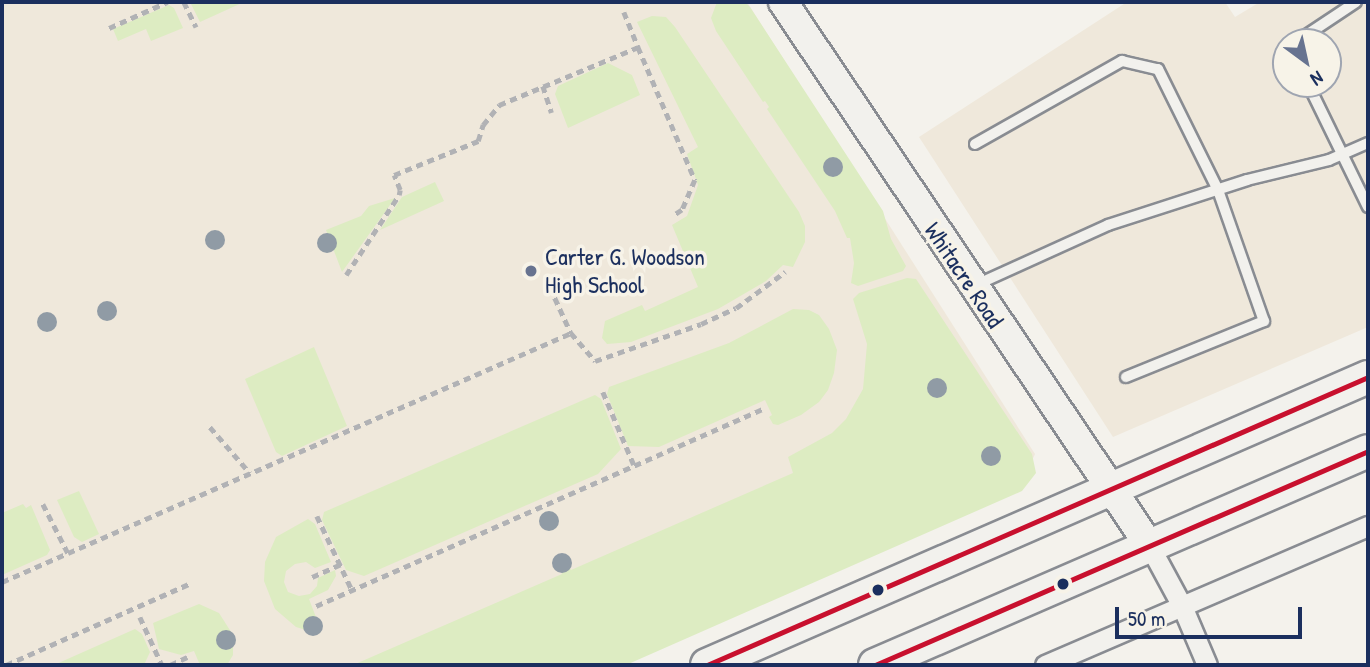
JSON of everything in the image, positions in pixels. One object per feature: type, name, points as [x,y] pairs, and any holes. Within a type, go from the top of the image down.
[{"type":"main road","points":[[707,665],[1368,377]]},
{"type":"main road","points":[[875,665],[1368,451]]},
{"type":"street","name":"Whitacre Road","points":[[783,2],[1149,545]]},
{"type":"street","points":[[1045,665],[1368,526]]},
{"type":"street","points":[[1149,545],[1182,606],[1207,665]]},
{"type":"lane","points":[[1317,28],[1356,2]]},
{"type":"lane","points":[[975,144],[1122,61],[1158,69],[1218,190],[1264,321],[1126,377]]},
{"type":"lane","points":[[1315,98],[1368,206]]},
{"type":"lane","points":[[972,286],[1108,225],[1343,154],[1368,143]]},
{"type":"path","points":[[109,29],[167,2]]},
{"type":"path","points":[[184,2],[196,27]]},
{"type":"path","points":[[624,12],[695,180],[682,210],[673,216]]},
{"type":"path","points":[[346,275],[399,195],[400,190],[394,175],[478,141],[484,125],[499,105],[638,47]]},
{"type":"path","points":[[543,86],[552,113]]},
{"type":"path","points":[[550,287],[571,333],[595,361],[701,324],[736,308],[785,272]]},
{"type":"path","points":[[2,582],[571,333]]},
{"type":"path","points":[[603,392],[634,465]]},
{"type":"path","points":[[316,606],[351,588],[762,409]]},
{"type":"path","points":[[210,427],[250,473]]},
{"type":"path","points":[[44,505],[68,553]]},
{"type":"path","points":[[317,516],[351,588]]},
{"type":"path","points":[[312,577],[341,565]]},
{"type":"path","points":[[6,665],[191,583]]},
{"type":"path","points":[[140,617],[162,665]]},
{"type":"path","points":[[170,665],[187,657]]},
{"type":"shaded area","points":[[2,2],[747,2],[1035,454],[1021,485],[605,665],[2,665]]},
{"type":"shaded area","points":[[1127,2],[1225,2],[1235,17],[1260,2],[1368,2],[1368,327],[1113,437],[919,137]]},
{"type":"green space","points":[[190,2],[244,2],[200,22]]},
{"type":"green space","points":[[717,2],[745,2],[750,7],[883,211],[891,239],[906,266],[903,271],[858,286],[851,283],[854,263],[850,238],[847,238],[835,211],[767,109],[769,107],[716,31],[711,18]]},
{"type":"green space","points":[[169,5],[174,8],[183,28],[151,41],[146,29],[118,41],[113,29]]},
{"type":"green space","points":[[652,16],[666,17],[675,27],[799,212],[805,226],[805,242],[793,267],[783,265],[766,281],[718,309],[631,342],[607,344],[602,338],[605,321],[642,305],[645,311],[698,287],[672,225],[687,216],[698,185],[687,154],[698,147],[637,22]]},
{"type":"green space","points":[[608,63],[632,75],[640,95],[568,128],[555,94],[558,86]]},
{"type":"green space","points":[[435,182],[444,201],[380,230],[402,197]]},
{"type":"green space","points":[[395,198],[342,272],[326,230],[361,216],[369,206]]},
{"type":"green space","points":[[907,278],[916,279],[1032,454],[1036,473],[1022,491],[626,665],[353,665],[562,574],[556,559],[559,555],[564,556],[571,570],[793,473],[788,457],[832,433],[846,419],[863,389],[867,344],[853,299],[859,293]]},
{"type":"green space","points":[[793,309],[809,310],[819,315],[829,329],[837,350],[834,373],[828,390],[819,402],[801,415],[778,425],[773,424],[769,417],[772,415],[765,400],[659,447],[628,446],[607,394],[609,387],[729,343]]},
{"type":"green space","points":[[314,347],[347,426],[282,456],[276,452],[245,379]]},
{"type":"green space","points":[[595,395],[601,399],[621,449],[598,474],[364,576],[346,570],[322,520],[324,512]]},
{"type":"green space","points":[[79,491],[99,534],[82,542],[74,537],[57,500]]},
{"type":"green space","points":[[23,504],[26,508],[31,505],[50,550],[47,555],[2,575],[2,513]]},
{"type":"green space","points":[[308,519],[315,524],[331,562],[315,568],[306,562],[295,564],[286,571],[284,582],[288,592],[299,596],[310,594],[317,586],[318,578],[335,570],[336,576],[328,590],[309,599],[319,625],[306,630],[296,627],[275,609],[264,581],[265,562],[276,537]]},
{"type":"green space","points":[[199,604],[219,613],[233,635],[233,655],[227,665],[200,665],[194,651],[181,655],[159,649],[153,623]]},
{"type":"green space","points":[[135,629],[142,634],[150,652],[144,665],[54,665]]},
{"type":"transit line","points":[[707,665],[1368,377]]},
{"type":"transit line","points":[[875,665],[1368,451]]},
{"type":"place","name":"Carter G. Woodson High School","points":[[531,271]]}]
